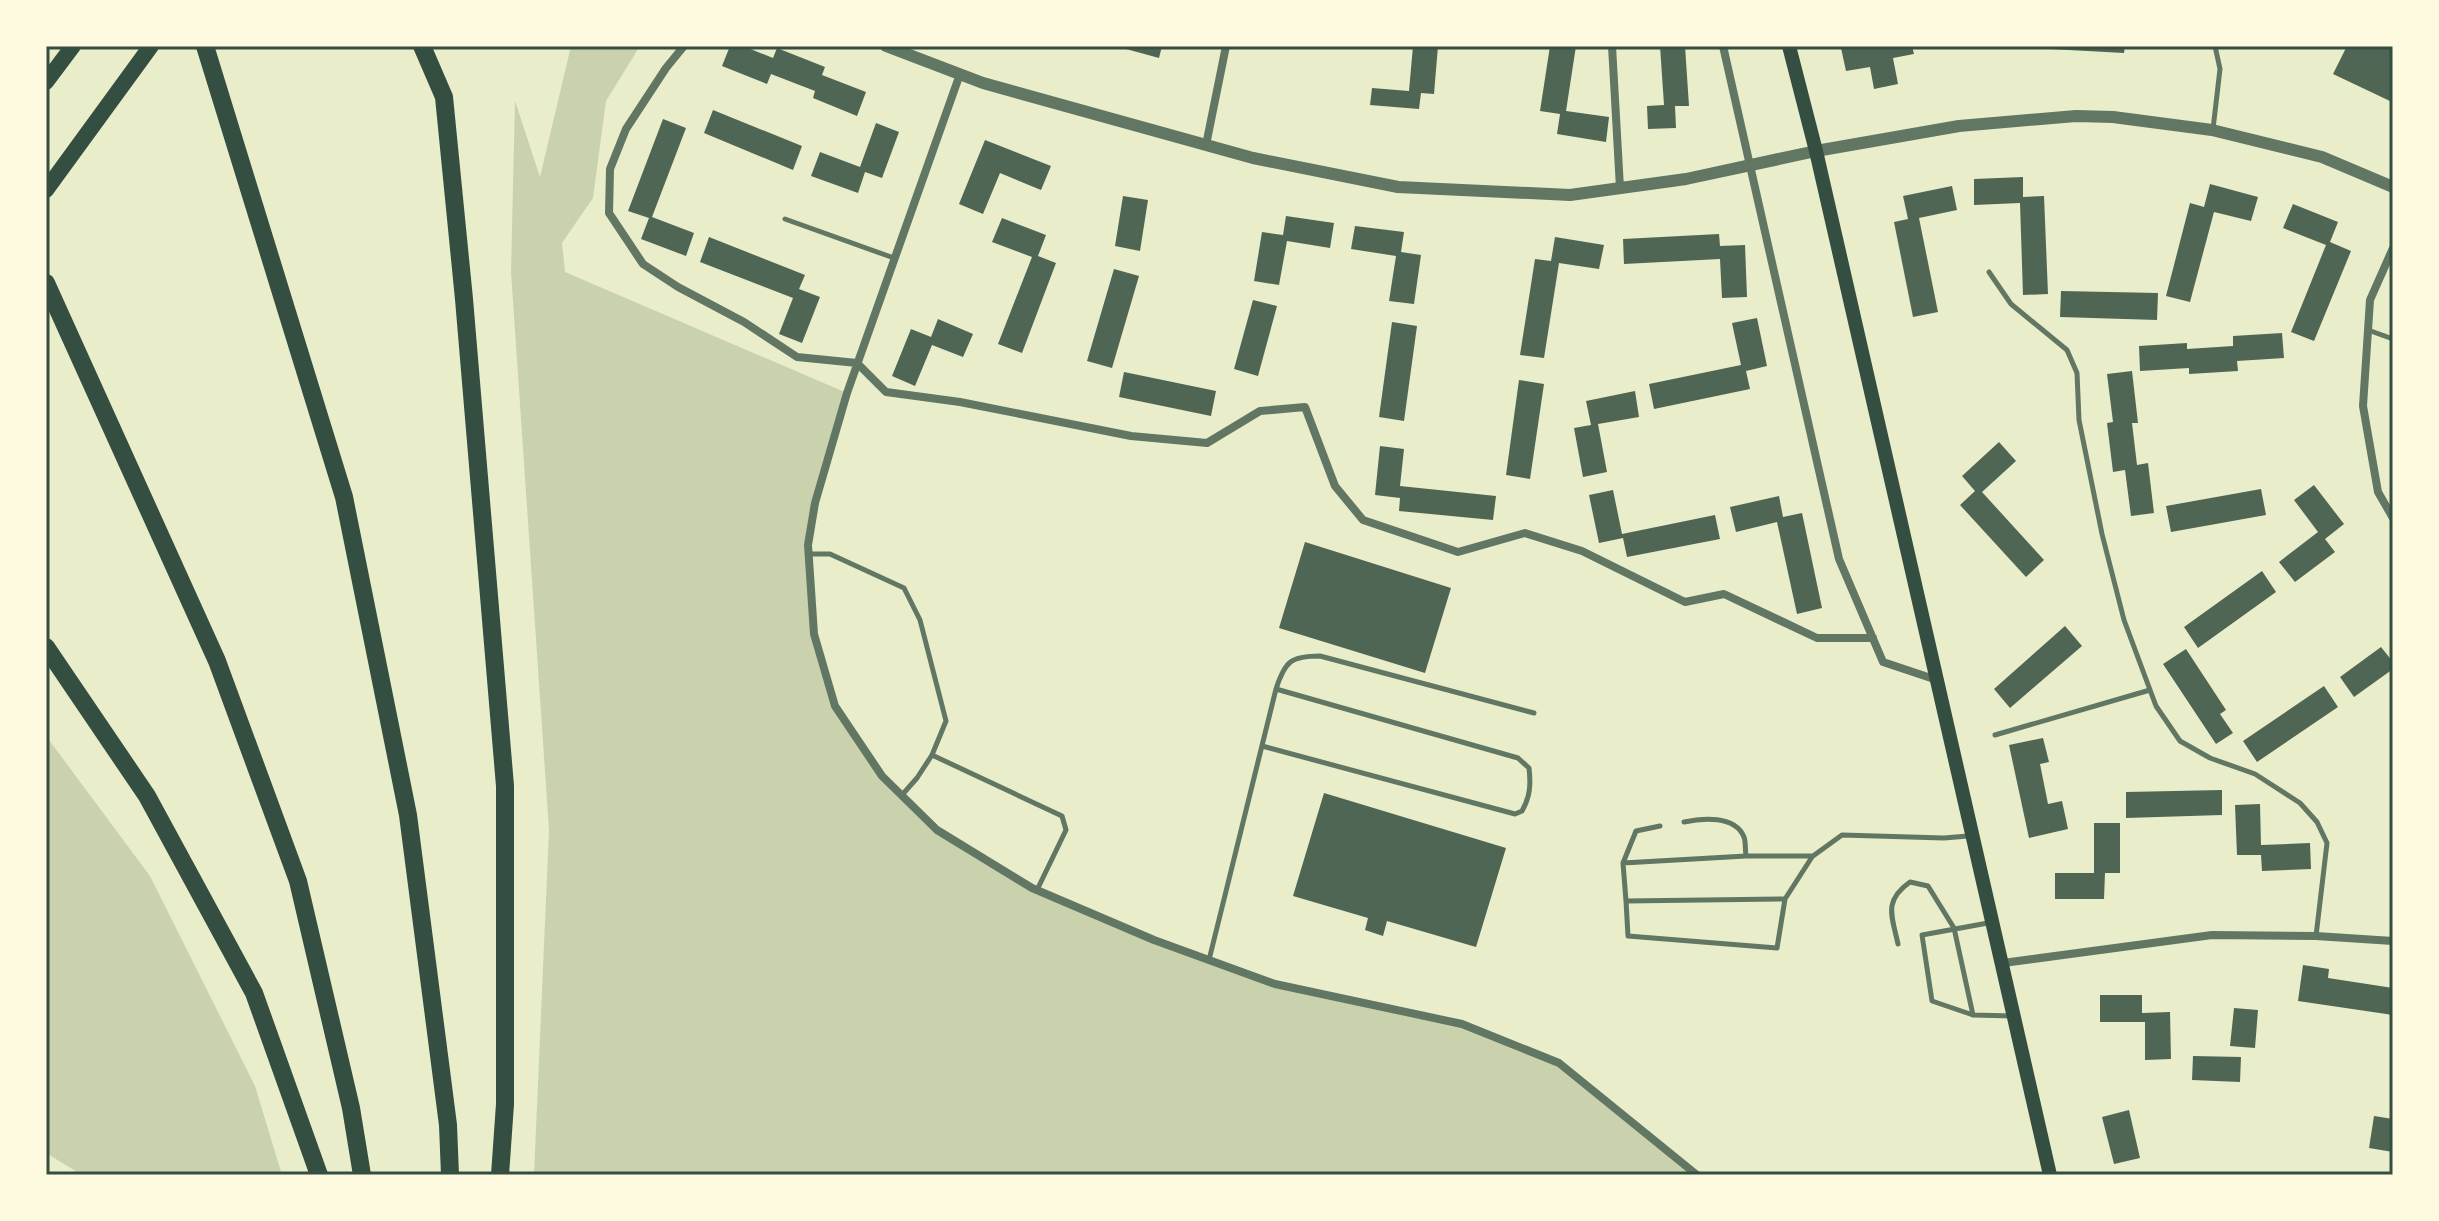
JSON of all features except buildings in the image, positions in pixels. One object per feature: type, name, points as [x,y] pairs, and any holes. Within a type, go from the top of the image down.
[{"type":"highway","points":[[422,46],[444,97],[505,786],[505,1104],[500,1175]]},
{"type":"highway","points":[[207,51],[344,497],[408,815],[448,1125],[450,1175]]},
{"type":"highway","points":[[46,283],[217,661],[298,881],[351,1108],[362,1175]]},
{"type":"highway","points":[[46,647],[147,796],[254,993],[319,1175]]},
{"type":"main road","points":[[46,82],[73,46]]},
{"type":"main road","points":[[46,190],[151,46]]},
{"type":"main road","points":[[1789,46],[1816,151],[2050,1175]]},
{"type":"street","points":[[684,46],[626,129],[610,169],[609,213],[643,264],[678,287],[744,322],[797,357],[857,363],[886,392],[960,402],[1131,436],[1161,439],[1207,443],[1260,411],[1305,407],[1335,486],[1363,520],[1458,552],[1525,533],[1582,551],[1685,602],[1724,594],[1817,638],[1873,638]]},
{"type":"street","points":[[886,46],[983,83],[1253,158],[1398,187],[1570,195],[1686,179],[1816,151],[1963,125],[2076,116],[2113,117],[2212,130],[2322,157],[2393,187]]},
{"type":"street","points":[[1206,145],[1226,46]]},
{"type":"street","points":[[1612,46],[1620,188]]},
{"type":"street","points":[[1723,46],[1839,559],[1883,662],[1938,680]]},
{"type":"street","points":[[960,74],[857,363],[815,503],[808,554],[814,634],[835,706],[882,776],[937,830],[1037,890],[1154,940],[1275,984],[1462,1024],[1559,1063],[1697,1175]]},
{"type":"street","points":[[2393,248],[2370,300],[2363,406],[2378,492],[2393,518]]},
{"type":"street","points":[[2003,963],[2212,935],[2316,936],[2393,941]]},
{"type":"lane","points":[[2212,130],[2220,69],[2215,46]]},
{"type":"lane","points":[[785,219],[895,259]]},
{"type":"lane","points":[[1989,272],[2011,304],[2067,350],[2077,373],[2079,420],[2102,534],[2124,620],[2156,706],[2180,741],[2210,758],[2255,774],[2300,803],[2317,822],[2327,843],[2316,936]]},
{"type":"lane","points":[[2368,330],[2393,339]]},
{"type":"lane","points":[[808,554],[830,554],[904,588],[920,620],[946,721],[932,755],[901,796]]},
{"type":"lane","points":[[1209,960],[1276,689],[1289,662],[1300,656],[1320,656],[1534,713]]},
{"type":"lane","points":[[1262,746],[1515,814],[1522,811],[1528,800],[1531,784],[1529,768],[1518,758],[1276,689]]},
{"type":"lane","points":[[1995,735],[2150,690]]},
{"type":"lane","points":[[932,755],[1062,816],[1066,830],[1037,890]]},
{"type":"lane","points":[[1684,822],[1708,817],[1735,826],[1744,836],[1746,856]]},
{"type":"lane","points":[[1660,826],[1636,831],[1623,863],[1628,936],[1777,948],[1785,899],[1813,856],[1842,835],[1944,838],[1973,835]]},
{"type":"lane","points":[[1623,863],[1746,856],[1813,856]]},
{"type":"lane","points":[[1898,944],[1890,906],[1898,891],[1910,882],[1928,886],[1954,928],[1973,1015]]},
{"type":"lane","points":[[1626,901],[1785,899]]},
{"type":"lane","points":[[1993,922],[1922,935],[1932,1001],[1973,1015],[2015,1017]]},
{"type":"green space","points":[[571,46],[640,46],[606,101],[593,198],[562,243],[565,272],[847,393],[808,545],[814,634],[836,707],[882,776],[937,830],[1032,888],[1275,984],[1462,1024],[1559,1063],[1697,1175],[534,1175],[549,830],[511,272],[515,101],[540,177]]},
{"type":"green space","points":[[46,736],[150,876],[255,1086],[282,1175],[82,1175],[46,1153]]}]
